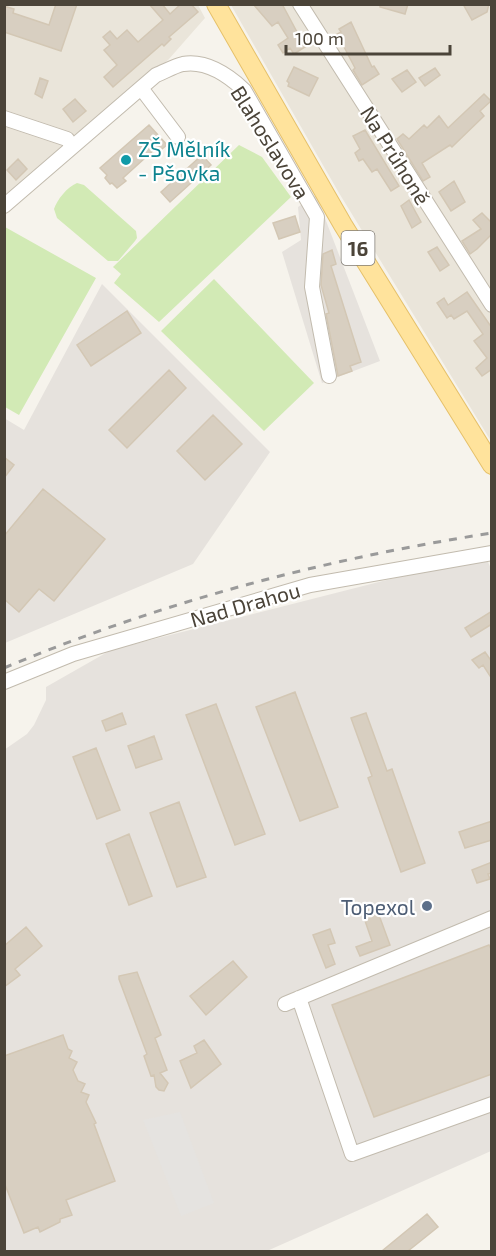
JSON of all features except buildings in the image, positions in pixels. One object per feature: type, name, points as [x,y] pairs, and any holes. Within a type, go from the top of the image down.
[{"type":"main road","name":"16","points":[[216,4],[344,225],[492,465]]},
{"type":"street","name":"Na Průhoně","points":[[300,4],[490,298]]},
{"type":"street","name":"Blahoslavova","points":[[4,206],[156,75],[183,64],[204,65],[227,74],[244,90],[317,217],[312,287],[329,376]]},
{"type":"street","points":[[141,88],[178,137]]},
{"type":"street","points":[[4,118],[67,139],[72,146]]},
{"type":"street","name":"Nad Drahou","points":[[4,681],[74,654],[310,585],[492,553]]},
{"type":"street","points":[[285,1004],[492,918]]},
{"type":"street","points":[[299,998],[352,1154],[492,1104]]},
{"type":"shaded area","points":[[5,5],[198,5],[205,18],[169,59],[5,212]]},
{"type":"shaded area","points":[[231,5],[491,5],[491,441],[339,193]]},
{"type":"shaded area","points":[[316,195],[380,361],[322,383],[282,252],[301,240],[298,207]]},
{"type":"shaded area","points":[[102,284],[270,452],[193,564],[5,643],[4,418],[24,430]]},
{"type":"shaded area","points":[[485,555],[492,571],[491,1151],[267,1251],[5,1251],[4,750],[27,734],[34,725],[46,700],[46,687],[111,650]]},
{"type":"shaded area","points":[[180,1112],[214,1203],[181,1216],[143,1120]]},
{"type":"green space","points":[[239,145],[262,157],[291,197],[159,322],[114,283],[121,274],[113,267]]},
{"type":"green space","points":[[77,183],[84,185],[136,231],[137,238],[118,261],[108,261],[57,218],[54,209],[57,202]]},
{"type":"green space","points":[[5,227],[96,278],[19,415],[5,407]]},
{"type":"green space","points":[[214,279],[314,383],[264,431],[161,331]]},
{"type":"railway","points":[[4,668],[123,623],[244,586],[367,556],[492,533]]},
{"type":"place","name":"ZŠ Mělník - Pšovka","points":[[126,160]]},
{"type":"place","name":"Topexol","points":[[427,906]]}]
